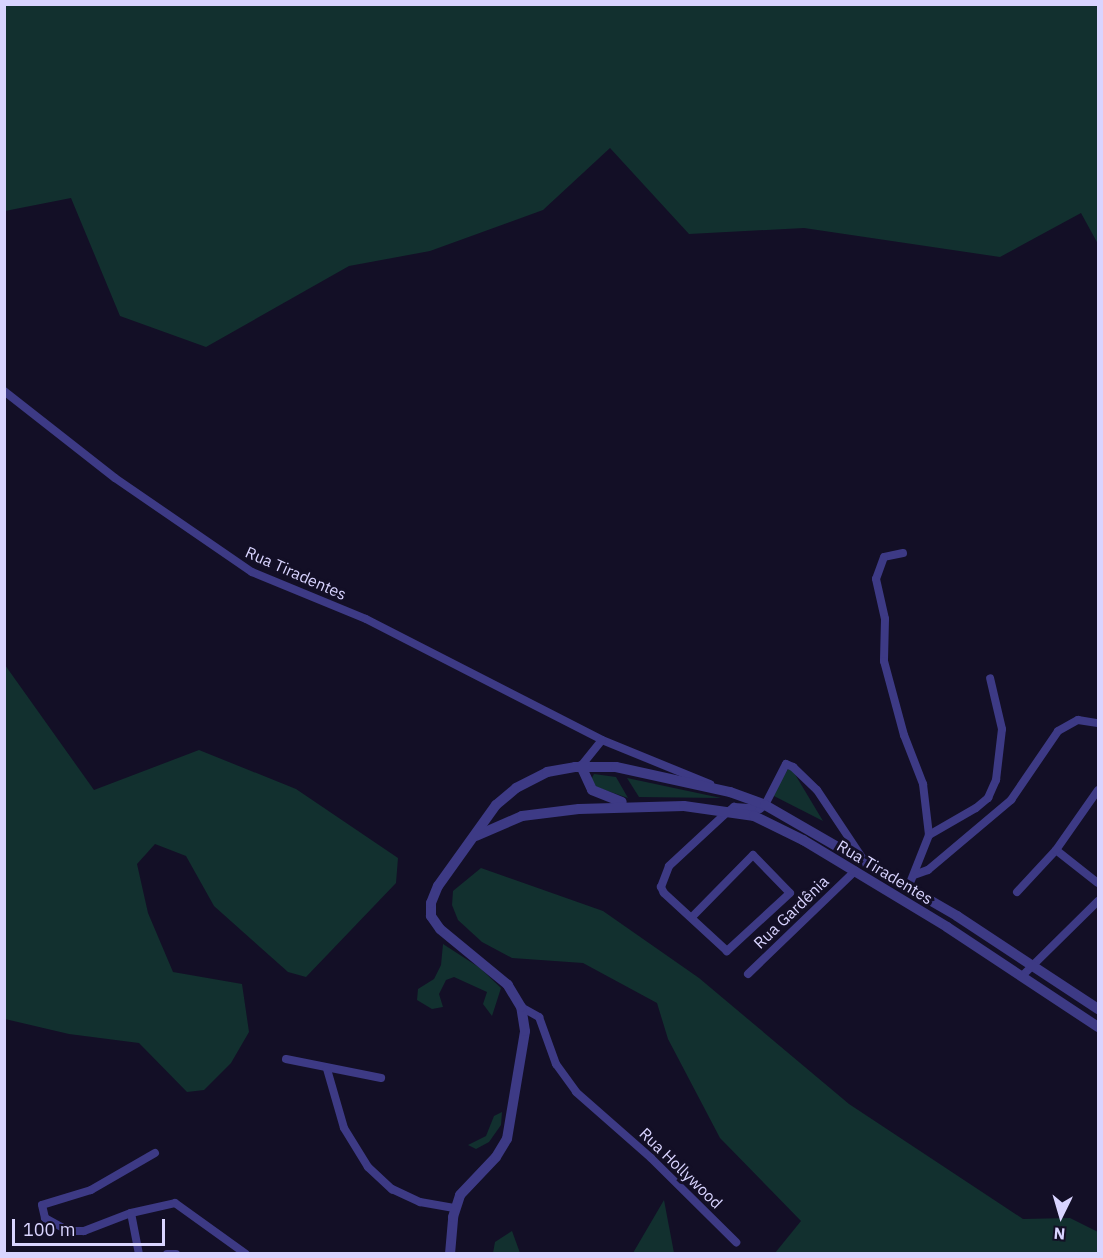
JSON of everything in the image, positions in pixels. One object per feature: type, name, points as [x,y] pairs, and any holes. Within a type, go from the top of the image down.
[{"type":"street","name":"Rua Tiradentes","points":[[4,391],[115,478],[231,561],[284,587],[366,619],[602,740],[765,805],[908,888],[1098,1009]]},
{"type":"street","points":[[903,553],[884,557],[876,579],[885,619],[884,661],[904,735],[923,784],[929,835],[908,888]]},
{"type":"street","points":[[929,835],[976,808],[988,798],[996,780],[1002,729],[990,678]]},
{"type":"street","points":[[914,875],[928,870],[1011,800],[1058,731],[1078,720],[1098,723]]},
{"type":"street","points":[[602,740],[581,766],[592,790],[634,805]]},
{"type":"street","name":"Rua Tiradentes","points":[[765,805],[786,764],[813,785],[865,862]]},
{"type":"street","name":"Rua Tiradentes","points":[[521,1007],[497,973],[445,934],[431,916],[433,895],[496,805],[516,788],[547,772],[581,766],[620,768],[730,792]]},
{"type":"street","points":[[1017,892],[1056,850],[1098,790]]},
{"type":"street","name":"Rua Tiradentes","points":[[634,805],[730,809],[780,827],[855,871],[1054,996],[1098,1027]]},
{"type":"street","points":[[473,837],[522,816],[634,805]]},
{"type":"street","points":[[692,917],[753,855],[790,890],[728,950],[664,893],[662,882],[669,866],[707,828],[730,809],[760,809],[765,805],[780,827]]},
{"type":"street","points":[[705,807],[707,828]]},
{"type":"street","points":[[1056,850],[1098,883]]},
{"type":"street","name":"Rua Gardênia","points":[[748,974],[855,871]]},
{"type":"street","points":[[1022,976],[1098,901]]},
{"type":"street","points":[[1054,996],[1063,985]]},
{"type":"street","points":[[450,1254],[455,1208],[460,1195],[496,1157],[507,1139],[523,1054],[521,1007]]},
{"type":"street","name":"Rua Hollywood","points":[[521,1007],[539,1017],[566,1080],[736,1242]]},
{"type":"street","points":[[286,1059],[381,1078]]},
{"type":"street","points":[[327,1069],[344,1128],[373,1172],[392,1189],[420,1202],[455,1208]]},
{"type":"street","points":[[155,1153],[91,1190],[42,1205],[45,1218],[74,1232],[131,1213],[175,1203],[246,1254]]},
{"type":"street","points":[[131,1213],[139,1254]]},
{"type":"street","points":[[167,1254],[176,1254]]},
{"type":"green space","points":[[5,4],[1098,5],[1098,244],[1081,213],[1000,257],[804,228],[689,234],[610,148],[543,210],[430,251],[349,266],[206,347],[120,316],[71,198],[5,211]]},
{"type":"green space","points":[[5,665],[94,790],[199,750],[296,789],[398,858],[396,883],[306,977],[288,972],[214,906],[186,856],[155,844],[137,864],[148,913],[173,972],[242,984],[249,1032],[231,1063],[204,1090],[187,1092],[139,1043],[69,1034],[5,1019]]},
{"type":"green space","points":[[790,766],[823,821],[772,795]]},
{"type":"green space","points":[[594,774],[616,777],[628,798],[596,787],[591,780]]},
{"type":"green space","points":[[627,778],[721,798],[639,797]]},
{"type":"green space","points":[[481,868],[603,911],[699,978],[849,1104],[1023,1219],[1070,1218],[1098,1232],[1098,1253],[775,1253],[801,1221],[720,1138],[668,1039],[657,1003],[583,963],[512,958],[482,942],[458,920],[452,905],[453,891]]},
{"type":"green space","points":[[443,944],[480,968],[501,988],[492,1016],[483,1004],[487,992],[454,977],[446,980],[439,994],[443,1007],[432,1009],[417,1000],[418,989],[434,979],[441,965]]},
{"type":"green space","points":[[502,1112],[501,1125],[489,1142],[476,1149],[468,1145],[486,1136],[494,1116]]},
{"type":"green space","points":[[664,1200],[674,1253],[633,1253]]},
{"type":"green space","points":[[512,1231],[520,1253],[493,1253],[495,1242]]}]
